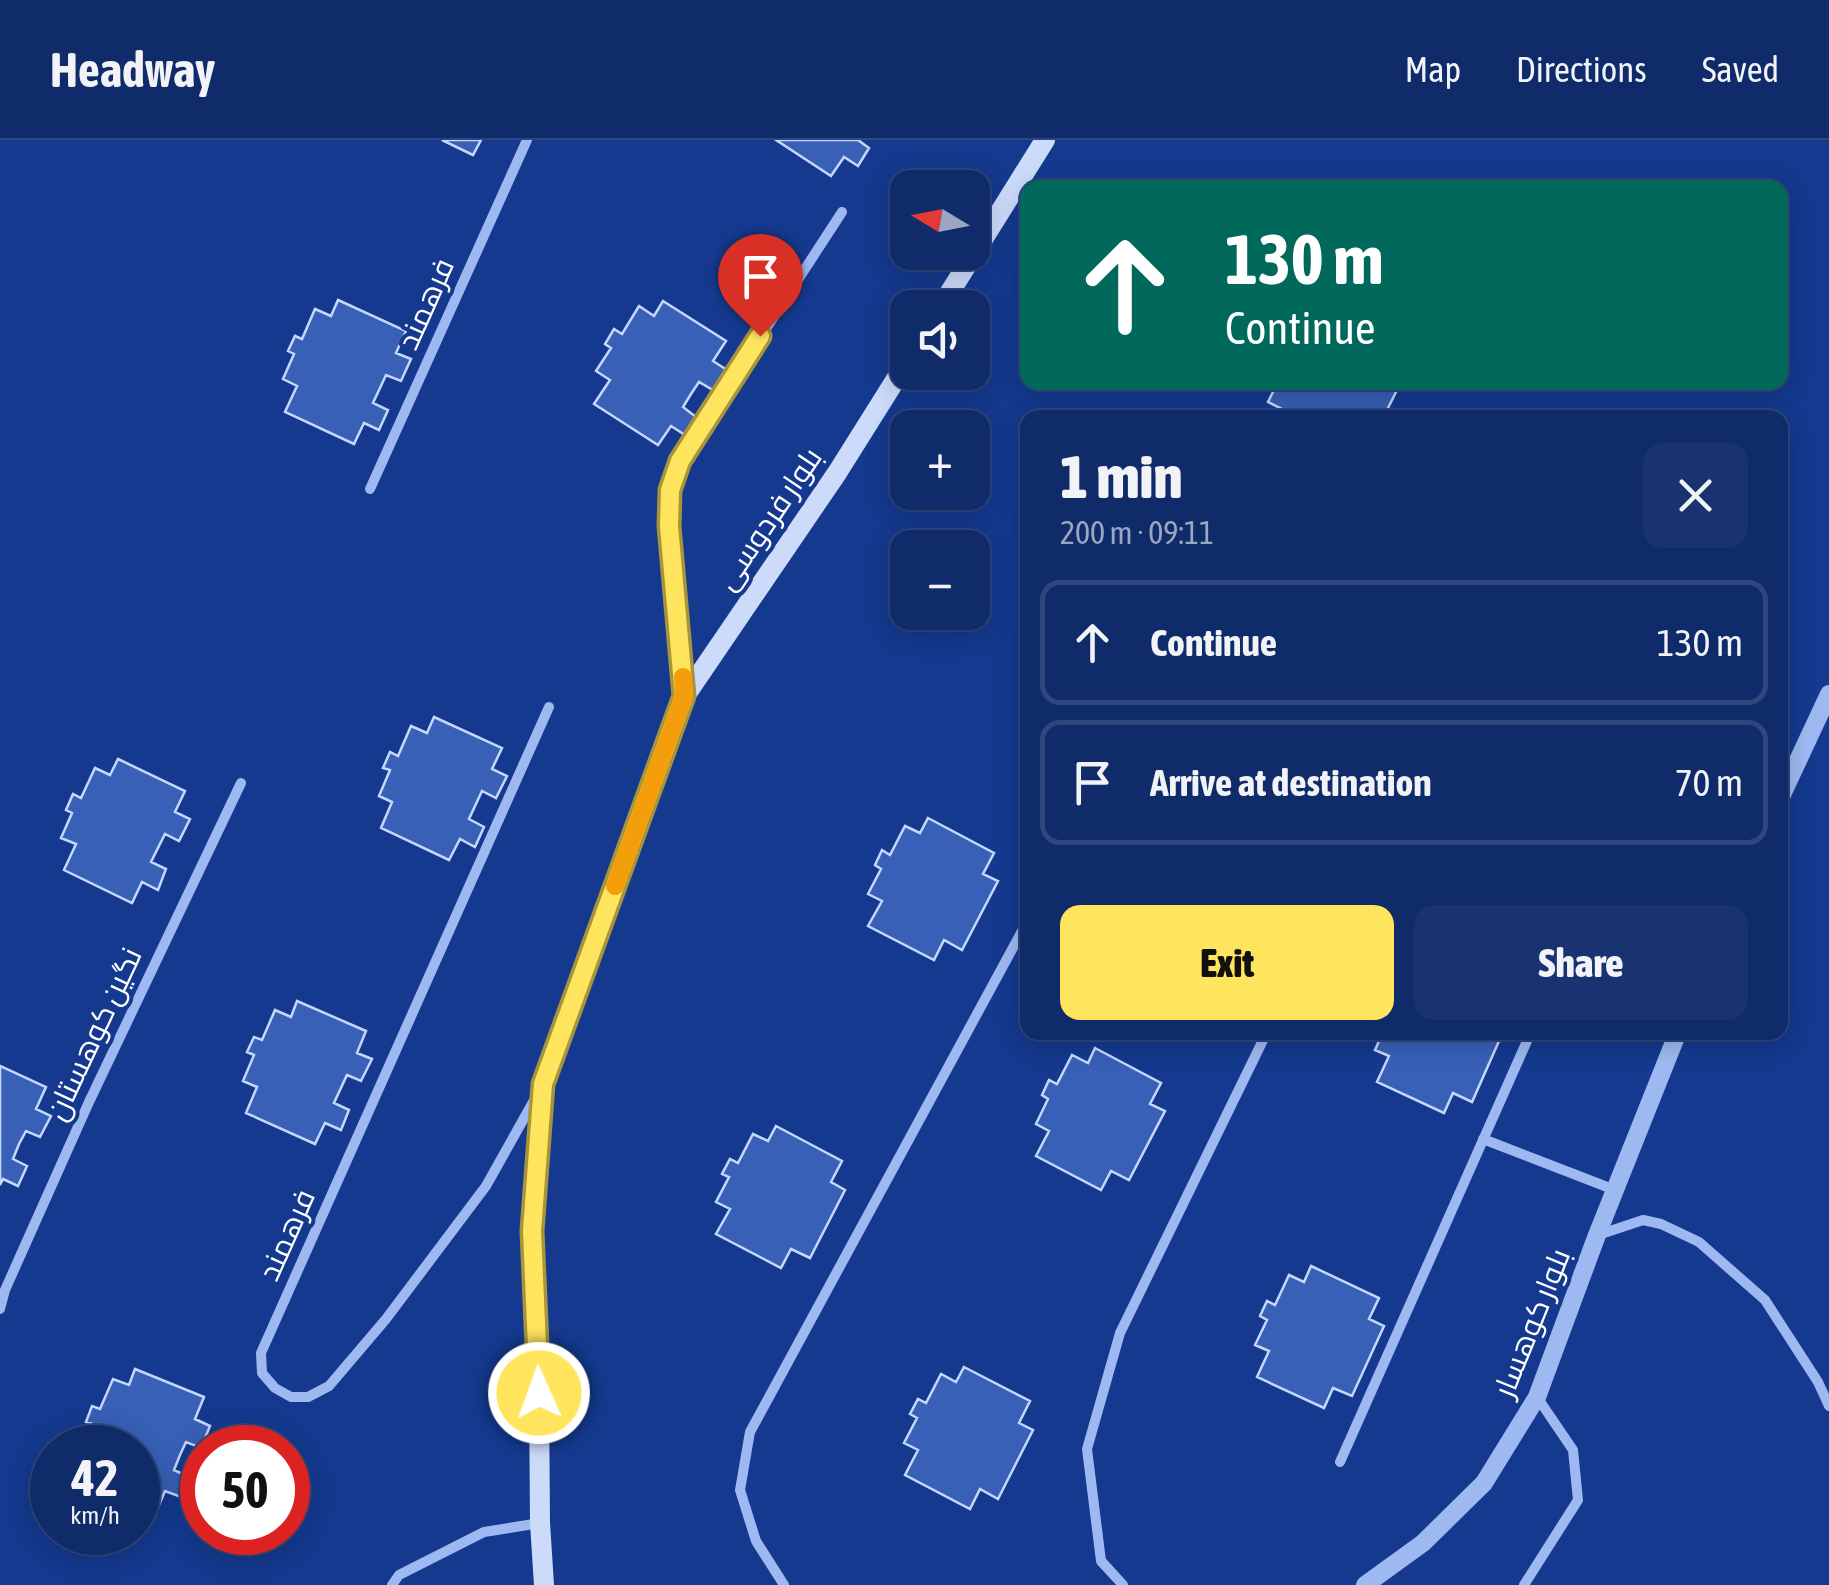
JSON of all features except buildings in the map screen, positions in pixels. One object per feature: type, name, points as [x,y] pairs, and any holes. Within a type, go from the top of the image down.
[{"type":"main road","points":[[951,290],[1045,140]]},
{"type":"main road","name":"بلوار فردوسی","points":[[544,1585],[532,1231],[543,1084],[684,696],[838,472],[890,389]]},
{"type":"street","name":"فرهمند","points":[[370,488],[527,140]]},
{"type":"street","points":[[684,696],[669,526],[670,490],[680,461],[842,212]]},
{"type":"street","points":[[1788,782],[1829,694]]},
{"type":"street","name":"فرهمند","points":[[543,1084],[486,1186],[386,1319],[329,1386],[308,1396],[291,1397],[275,1388],[262,1374],[261,1353],[549,708]]},
{"type":"street","name":"نگین کوهستان","points":[[0,1309],[89,1102],[241,783]]},
{"type":"street","points":[[784,1585],[756,1541],[740,1490],[750,1432],[1020,935]]},
{"type":"street","points":[[1123,1585],[1101,1560],[1087,1449],[1120,1333],[1262,1040]]},
{"type":"street","points":[[1340,1462],[1527,1040]]},
{"type":"street","name":"بلوار کوهسار","points":[[1365,1585],[1422,1544],[1484,1484],[1537,1398],[1675,1040]]},
{"type":"street","points":[[1483,1139],[1615,1190]]},
{"type":"street","points":[[1597,1235],[1643,1220],[1699,1242],[1765,1300],[1829,1406]]},
{"type":"street","points":[[1524,1585],[1578,1500],[1574,1450],[1537,1398]]},
{"type":"street","points":[[397,1582],[484,1532],[540,1524]]},
{"type":"slow traffic","points":[[615,886],[684,696],[683,677]]},
{"type":"route","points":[[539,1393],[532,1231],[543,1084],[684,696],[669,526],[670,490],[680,461],[760,336]]}]
